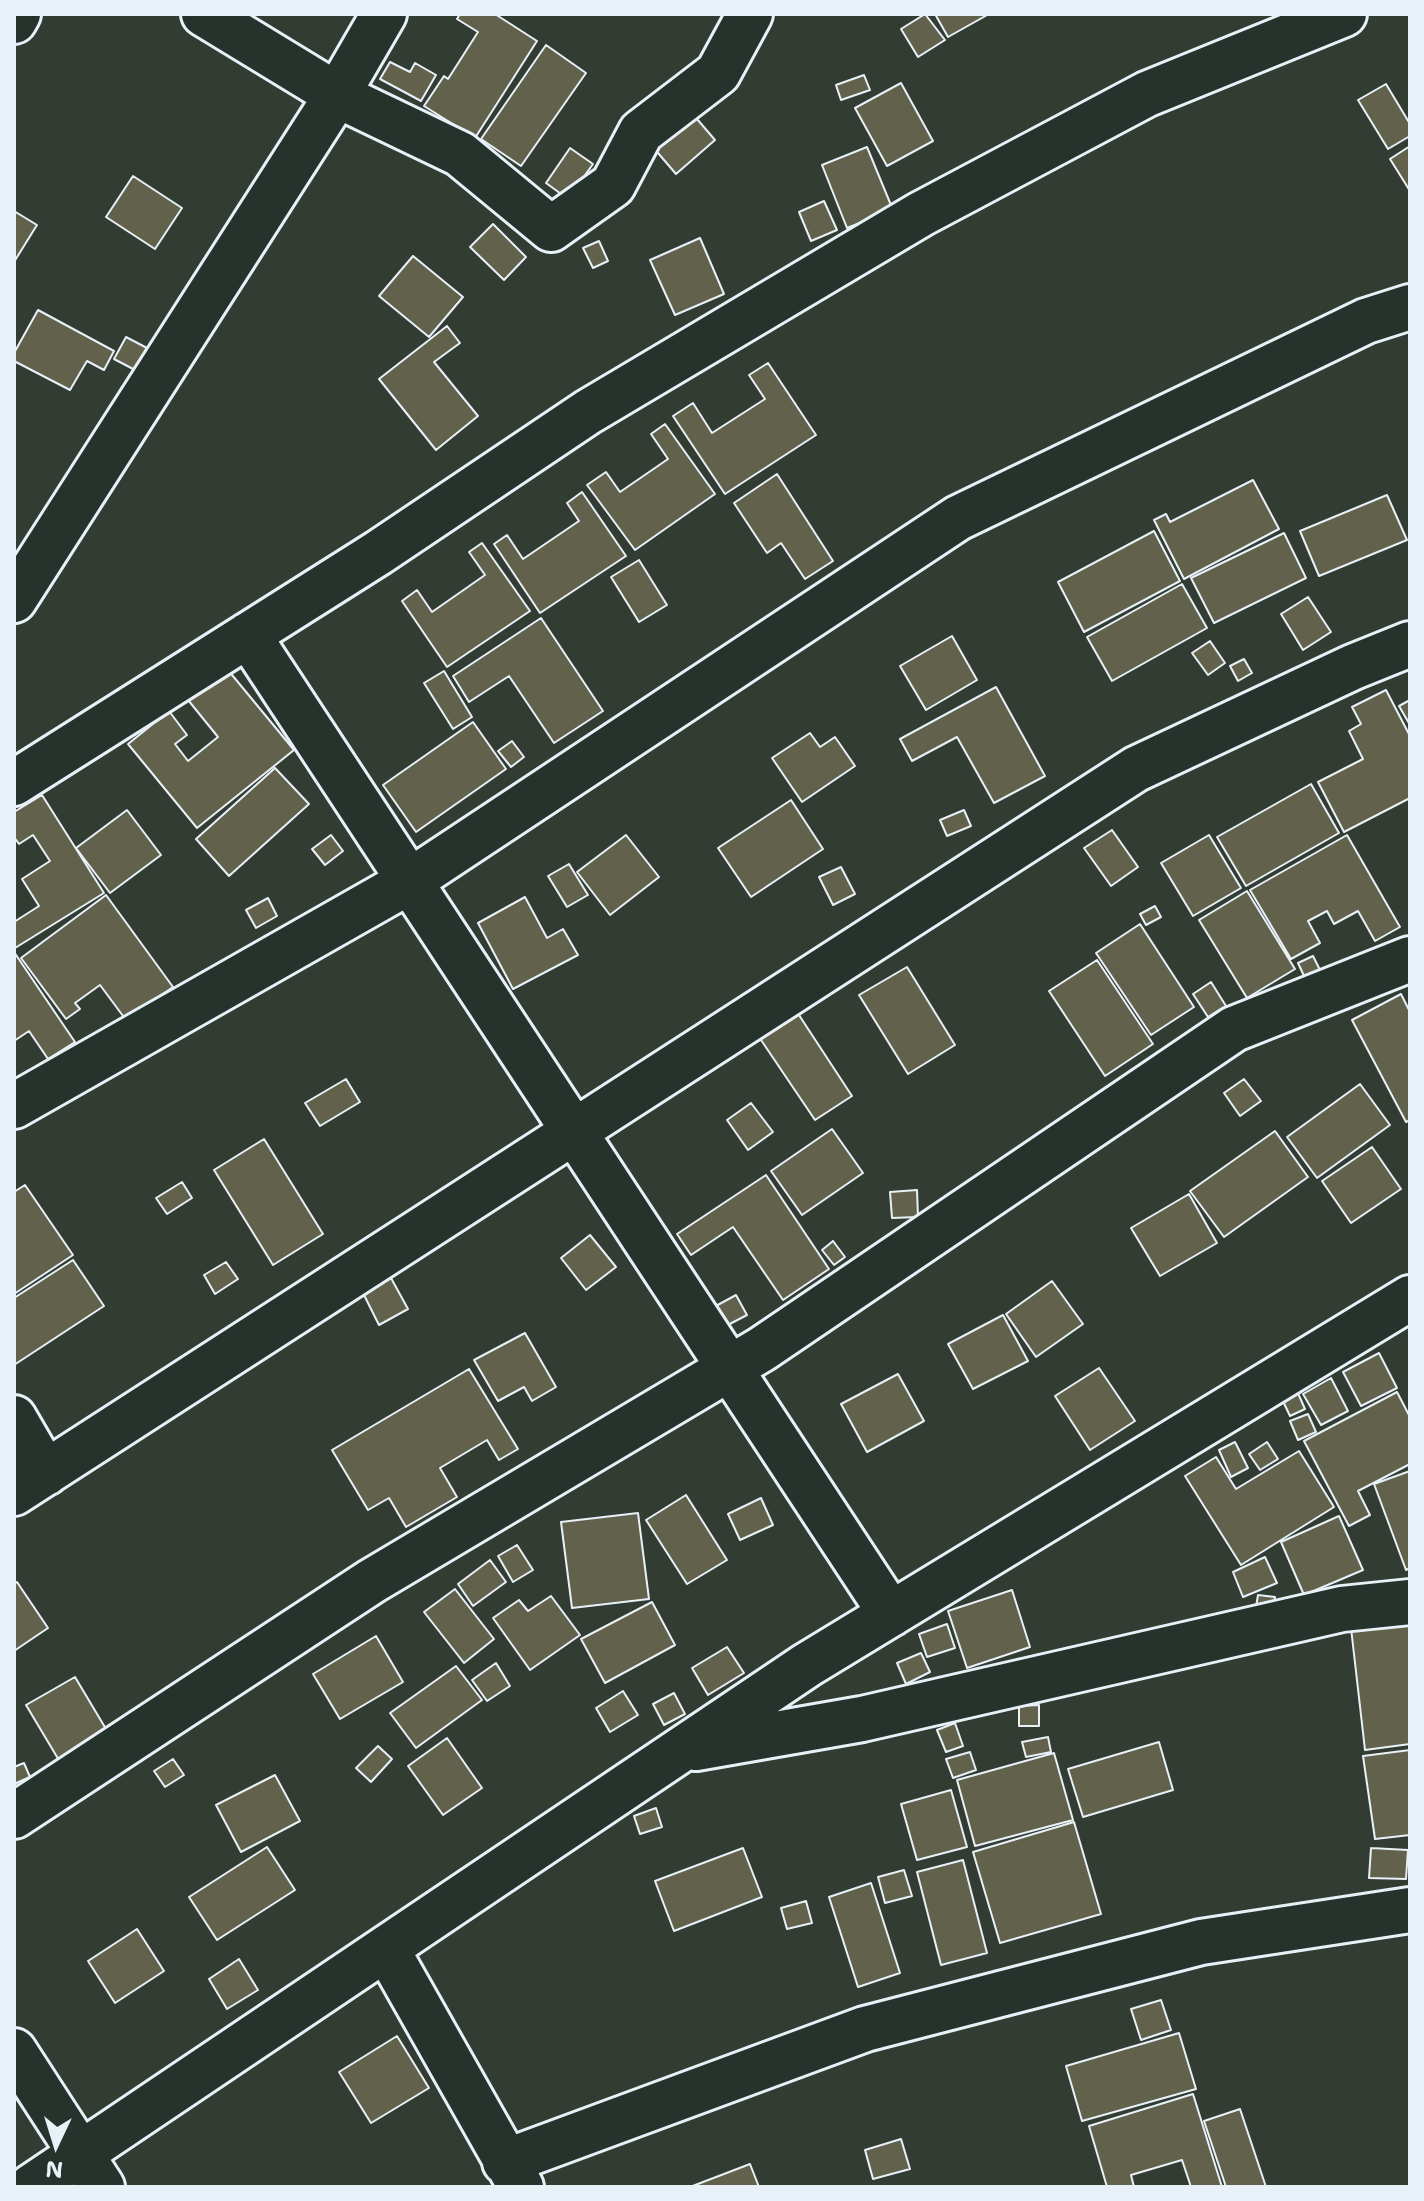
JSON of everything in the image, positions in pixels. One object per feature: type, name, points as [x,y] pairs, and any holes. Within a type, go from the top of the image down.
[{"type":"street","points":[[14,21],[18,14]]},
{"type":"street","points":[[204,14],[337,95],[460,154],[551,229],[613,185],[641,132],[718,73],[750,14]]},
{"type":"street","points":[[14,600],[337,95],[384,14]]},
{"type":"street","points":[[14,783],[248,635],[588,412],[921,214],[1147,94],[1344,14]]},
{"type":"street","points":[[14,1106],[410,881],[958,518],[1366,321],[1410,307]]},
{"type":"street","points":[[248,635],[891,1614]]},
{"type":"street","points":[[14,1418],[30,1483],[1136,769],[1353,667],[1410,644]]},
{"type":"street","points":[[14,1816],[372,1581],[730,1368],[1234,1029],[1410,959]]},
{"type":"street","points":[[31,2187],[92,2171],[387,1950],[807,1665],[1410,1298]]},
{"type":"street","points":[[682,1751],[862,1719],[1342,1609],[1410,1602]]},
{"type":"street","points":[[387,1950],[513,2175],[865,2029],[1201,1942],[1410,1910]]},
{"type":"street","points":[[14,2051],[92,2171]]},
{"type":"building","points":[[460,14],[495,14],[537,41],[475,138],[424,106],[444,76],[448,79],[478,32],[457,19]]},
{"type":"building","points":[[925,14],[945,40],[918,57],[901,29]]},
{"type":"building","points":[[935,14],[989,14],[948,37]]},
{"type":"building","points":[[546,45],[586,73],[521,166],[481,139]]},
{"type":"building","points":[[390,62],[410,72],[415,63],[436,75],[421,101],[380,79]]},
{"type":"building","points":[[864,75],[870,90],[841,100],[836,85]]},
{"type":"building","points":[[901,83],[933,141],[887,166],[855,108]]},
{"type":"building","points":[[1386,84],[1410,124],[1410,136],[1388,149],[1358,100]]},
{"type":"building","points":[[691,112],[715,140],[676,174],[652,146]]},
{"type":"building","points":[[1410,146],[1410,191],[1390,159]]},
{"type":"building","points":[[867,147],[893,210],[847,228],[822,165]]},
{"type":"building","points":[[570,148],[593,164],[568,199],[546,183]]},
{"type":"building","points":[[133,176],[182,208],[155,249],[106,217]]},
{"type":"building","points":[[824,201],[837,230],[811,241],[799,212]]},
{"type":"building","points":[[14,211],[37,225],[14,262]]},
{"type":"building","points":[[493,224],[526,257],[504,280],[470,247]]},
{"type":"building","points":[[700,238],[724,294],[675,315],[650,260]]},
{"type":"building","points":[[599,241],[608,261],[593,268],[583,248]]},
{"type":"building","points":[[413,256],[463,297],[429,337],[379,296]]},
{"type":"building","points":[[38,310],[114,351],[104,370],[87,361],[70,390],[14,361],[14,353]]},
{"type":"building","points":[[447,326],[460,343],[434,362],[478,416],[436,450],[379,379]]},
{"type":"building","points":[[126,337],[147,348],[135,370],[114,359]]},
{"type":"building","points":[[768,363],[816,435],[725,494],[673,416],[693,403],[712,433],[765,399],[749,375]]},
{"type":"building","points":[[665,424],[715,494],[635,550],[587,485],[606,472],[620,492],[668,459],[651,434]]},
{"type":"building","points":[[777,474],[833,561],[805,579],[781,543],[767,553],[734,503]]},
{"type":"building","points":[[1253,480],[1279,529],[1184,579],[1154,520],[1166,514],[1170,522]]},
{"type":"building","points":[[582,492],[626,556],[540,613],[494,544],[507,535],[523,559],[579,521],[567,503]]},
{"type":"building","points":[[1387,495],[1407,540],[1319,576],[1300,531]]},
{"type":"building","points":[[1154,531],[1180,581],[1084,632],[1058,582]]},
{"type":"building","points":[[1284,533],[1306,578],[1214,623],[1191,578]]},
{"type":"building","points":[[482,543],[530,611],[447,667],[402,601],[417,590],[432,612],[485,575],[469,552]]},
{"type":"building","points":[[639,560],[667,605],[639,622],[611,577]]},
{"type":"building","points":[[1182,584],[1207,628],[1112,681],[1087,637]]},
{"type":"building","points":[[1308,597],[1331,632],[1303,650],[1281,614]]},
{"type":"building","points":[[541,618],[603,711],[554,743],[509,676],[469,702],[453,676]]},
{"type":"building","points":[[952,636],[977,680],[926,710],[900,666]]},
{"type":"building","points":[[1210,641],[1225,663],[1208,675],[1192,653]]},
{"type":"building","points":[[1244,659],[1252,673],[1238,681],[1230,666]]},
{"type":"building","points":[[223,664],[294,750],[197,828],[128,744],[169,711],[187,735],[175,744],[188,761],[218,737],[184,695]]},
{"type":"building","points":[[444,671],[472,717],[453,729],[424,683]]},
{"type":"building","points":[[996,687],[1045,776],[994,803],[957,737],[912,761],[900,739]]},
{"type":"building","points":[[1386,690],[1410,736],[1410,798],[1344,832],[1318,782],[1363,759],[1349,731],[1361,724],[1352,707]]},
{"type":"building","points":[[1410,700],[1410,725],[1399,706]]},
{"type":"building","points":[[473,722],[506,769],[416,832],[383,785]]},
{"type":"building","points":[[810,733],[820,747],[835,737],[855,766],[802,802],[772,758]]},
{"type":"building","points":[[512,741],[524,757],[511,767],[498,751]]},
{"type":"building","points":[[275,768],[309,804],[229,876],[196,839]]},
{"type":"building","points":[[1311,784],[1339,833],[1246,886],[1217,837]]},
{"type":"building","points":[[42,795],[104,893],[15,948],[14,922],[39,906],[22,879],[50,861],[33,835],[19,844],[14,837],[14,812]]},
{"type":"building","points":[[791,800],[823,849],[751,897],[718,848]]},
{"type":"building","points":[[127,810],[161,855],[110,893],[76,848]]},
{"type":"building","points":[[964,810],[971,826],[947,836],[940,820]]},
{"type":"building","points":[[1112,830],[1138,867],[1111,886],[1084,848]]},
{"type":"building","points":[[331,835],[343,851],[325,865],[312,849]]},
{"type":"building","points":[[626,835],[659,877],[610,915],[577,872]]},
{"type":"building","points":[[1209,835],[1241,888],[1193,916],[1161,863]]},
{"type":"building","points":[[1347,835],[1400,927],[1375,941],[1358,911],[1334,924],[1327,911],[1308,921],[1320,943],[1291,959],[1250,890]]},
{"type":"building","points":[[569,864],[588,895],[567,907],[548,876]]},
{"type":"building","points":[[841,867],[855,894],[833,905],[819,877]]},
{"type":"building","points":[[1247,891],[1295,969],[1247,998],[1199,920]]},
{"type":"building","points":[[106,895],[173,987],[126,1020],[100,985],[75,1003],[80,1009],[66,1019],[21,958]]},
{"type":"building","points":[[525,897],[547,938],[563,929],[578,955],[513,989],[478,923]]},
{"type":"building","points":[[268,898],[277,916],[256,928],[246,910]]},
{"type":"building","points":[[1155,906],[1161,917],[1146,925],[1140,914]]},
{"type":"building","points":[[1140,924],[1194,1007],[1151,1035],[1096,953]]},
{"type":"building","points":[[14,952],[75,1042],[48,1059],[29,1031],[14,1041]]},
{"type":"building","points":[[1313,956],[1320,970],[1305,978],[1298,963]]},
{"type":"building","points":[[1097,960],[1153,1044],[1105,1076],[1049,991]]},
{"type":"building","points":[[907,967],[955,1045],[908,1074],[859,995]]},
{"type":"building","points":[[1211,982],[1226,1006],[1208,1017],[1193,994]]},
{"type":"building","points":[[1401,994],[1410,1012],[1410,1120],[1406,1122],[1352,1020]]},
{"type":"building","points":[[797,1012],[852,1096],[815,1120],[759,1037]]},
{"type":"building","points":[[346,1079],[360,1102],[320,1126],[305,1103]]},
{"type":"building","points":[[1244,1079],[1261,1101],[1240,1116],[1224,1093]]},
{"type":"building","points":[[1360,1084],[1390,1125],[1317,1178],[1287,1137]]},
{"type":"building","points":[[751,1103],[773,1132],[748,1150],[727,1120]]},
{"type":"building","points":[[832,1129],[863,1173],[802,1215],[771,1171]]},
{"type":"building","points":[[1275,1131],[1308,1177],[1224,1237],[1190,1191]]},
{"type":"building","points":[[264,1139],[323,1234],[273,1265],[214,1170]]},
{"type":"building","points":[[1372,1147],[1401,1189],[1351,1223],[1322,1181]]},
{"type":"building","points":[[766,1175],[829,1269],[783,1300],[733,1227],[691,1255],[677,1234]]},
{"type":"building","points":[[182,1182],[192,1198],[167,1214],[156,1198]]},
{"type":"building","points":[[25,1185],[73,1255],[14,1294],[14,1192]]},
{"type":"building","points":[[917,1190],[918,1217],[892,1218],[890,1192]]},
{"type":"building","points":[[1189,1194],[1217,1243],[1160,1276],[1131,1228]]},
{"type":"building","points":[[590,1235],[616,1267],[586,1290],[561,1258]]},
{"type":"building","points":[[833,1241],[845,1257],[834,1265],[822,1250]]},
{"type":"building","points":[[73,1260],[104,1306],[14,1365],[14,1298]]},
{"type":"building","points":[[226,1262],[238,1279],[215,1294],[204,1275]]},
{"type":"building","points":[[391,1278],[408,1309],[379,1325],[363,1293]]},
{"type":"building","points":[[1052,1281],[1083,1324],[1036,1357],[1006,1314]]},
{"type":"building","points":[[736,1295],[747,1315],[724,1327],[714,1307]]},
{"type":"building","points":[[1003,1315],[1028,1361],[973,1389],[948,1344]]},
{"type":"building","points":[[525,1333],[556,1387],[532,1401],[524,1387],[498,1401],[474,1360]]},
{"type":"building","points":[[1379,1353],[1397,1388],[1361,1406],[1343,1372]]},
{"type":"building","points":[[1099,1368],[1135,1421],[1090,1450],[1055,1396]]},
{"type":"building","points":[[469,1369],[518,1449],[499,1460],[487,1440],[440,1468],[457,1497],[406,1527],[389,1498],[368,1510],[332,1450]]},
{"type":"building","points":[[898,1374],[924,1421],[867,1452],[841,1404]]},
{"type":"building","points":[[1331,1378],[1348,1411],[1321,1425],[1303,1394]]},
{"type":"building","points":[[1297,1391],[1305,1409],[1290,1416],[1281,1397]]},
{"type":"building","points":[[1397,1392],[1410,1417],[1410,1464],[1358,1491],[1370,1515],[1349,1526],[1304,1441]]},
{"type":"building","points":[[1308,1414],[1316,1432],[1298,1440],[1290,1421]]},
{"type":"building","points":[[1235,1442],[1248,1468],[1231,1477],[1219,1450]]},
{"type":"building","points":[[1267,1442],[1278,1459],[1260,1470],[1249,1454]]},
{"type":"building","points":[[1299,1451],[1334,1507],[1241,1565],[1185,1476],[1216,1457],[1236,1489]]},
{"type":"building","points":[[1410,1471],[1410,1568],[1406,1570],[1374,1484]]},
{"type":"building","points":[[686,1495],[727,1560],[687,1584],[646,1520]]},
{"type":"building","points":[[761,1498],[773,1525],[740,1540],[728,1514]]},
{"type":"building","points":[[638,1513],[649,1599],[572,1608],[561,1522]]},
{"type":"building","points":[[1339,1516],[1363,1570],[1304,1595],[1281,1542]]},
{"type":"building","points":[[517,1545],[533,1570],[513,1582],[498,1556]]},
{"type":"building","points":[[1265,1557],[1277,1583],[1243,1597],[1233,1572]]},
{"type":"building","points":[[490,1560],[506,1582],[473,1606],[458,1584]]},
{"type":"building","points":[[17,1582],[48,1628],[14,1651],[14,1584]]},
{"type":"building","points":[[455,1589],[494,1639],[464,1663],[424,1612]]},
{"type":"building","points":[[1012,1590],[1030,1647],[967,1668],[948,1611]]},
{"type":"building","points":[[1258,1595],[1275,1597],[1273,1616],[1255,1613]]},
{"type":"building","points":[[551,1596],[580,1635],[530,1670],[493,1618],[519,1600],[528,1611]]},
{"type":"building","points":[[652,1602],[675,1645],[605,1683],[581,1639]]},
{"type":"building","points":[[1410,1621],[1410,1744],[1365,1750],[1351,1628]]},
{"type":"building","points":[[947,1624],[955,1648],[927,1657],[919,1634]]},
{"type":"building","points":[[376,1636],[403,1682],[340,1719],[313,1674]]},
{"type":"building","points":[[727,1647],[744,1673],[708,1695],[692,1668]]},
{"type":"building","points":[[921,1653],[930,1672],[906,1684],[897,1663]]},
{"type":"building","points":[[496,1663],[510,1686],[487,1701],[472,1680]]},
{"type":"building","points":[[456,1666],[482,1700],[416,1748],[390,1713]]},
{"type":"building","points":[[75,1677],[109,1734],[60,1762],[26,1705]]},
{"type":"building","points":[[623,1691],[638,1715],[610,1732],[596,1708]]},
{"type":"building","points":[[674,1693],[685,1714],[664,1725],[653,1704]]},
{"type":"building","points":[[1039,1705],[1039,1726],[1019,1726],[1019,1706]]},
{"type":"building","points":[[955,1723],[963,1746],[946,1752],[937,1730]]},
{"type":"building","points":[[1048,1737],[1051,1752],[1026,1757],[1022,1742]]},
{"type":"building","points":[[447,1738],[482,1788],[443,1815],[408,1766]]},
{"type":"building","points":[[1159,1742],[1173,1790],[1083,1817],[1068,1769]]},
{"type":"building","points":[[378,1746],[392,1759],[371,1782],[356,1768]]},
{"type":"building","points":[[1410,1750],[1410,1835],[1375,1839],[1363,1756]]},
{"type":"building","points":[[970,1752],[976,1770],[953,1778],[946,1759]]},
{"type":"building","points":[[1054,1753],[1073,1820],[975,1846],[957,1780]]},
{"type":"building","points":[[173,1759],[184,1775],[165,1787],[154,1771]]},
{"type":"building","points":[[24,1763],[30,1777],[14,1784],[14,1767]]},
{"type":"building","points":[[275,1775],[300,1821],[241,1852],[216,1805]]},
{"type":"building","points":[[951,1790],[967,1847],[917,1860],[901,1804]]},
{"type":"building","points":[[656,1808],[662,1827],[640,1834],[634,1816]]},
{"type":"building","points":[[1074,1822],[1101,1914],[1000,1943],[973,1852]]},
{"type":"building","points":[[267,1847],[295,1890],[217,1940],[189,1897]]},
{"type":"building","points":[[743,1848],[762,1897],[674,1931],[655,1881]]},
{"type":"building","points":[[1371,1848],[1408,1850],[1406,1879],[1369,1878]]},
{"type":"building","points":[[963,1860],[987,1953],[941,1965],[917,1872]]},
{"type":"building","points":[[904,1870],[912,1896],[885,1903],[878,1877]]},
{"type":"building","points":[[871,1883],[900,1973],[858,1987],[829,1897]]},
{"type":"building","points":[[806,1901],[812,1923],[787,1929],[781,1908]]},
{"type":"building","points":[[137,1929],[164,1971],[115,2003],[88,1961]]},
{"type":"building","points":[[239,1959],[258,1990],[227,2009],[209,1979]]},
{"type":"building","points":[[1161,2000],[1171,2030],[1141,2040],[1131,2009]]},
{"type":"building","points":[[1179,2033],[1196,2089],[1082,2121],[1066,2066]]},
{"type":"building","points":[[397,2036],[429,2088],[371,2123],[339,2072]]},
{"type":"building","points":[[1193,2094],[1222,2187],[1191,2187],[1182,2160],[1131,2175],[1134,2187],[1107,2187],[1089,2126]]},
{"type":"building","points":[[1240,2109],[1266,2187],[1226,2187],[1204,2121]]},
{"type":"building","points":[[901,2139],[910,2169],[873,2179],[865,2150]]},
{"type":"building","points":[[750,2164],[759,2187],[690,2187]]}]
